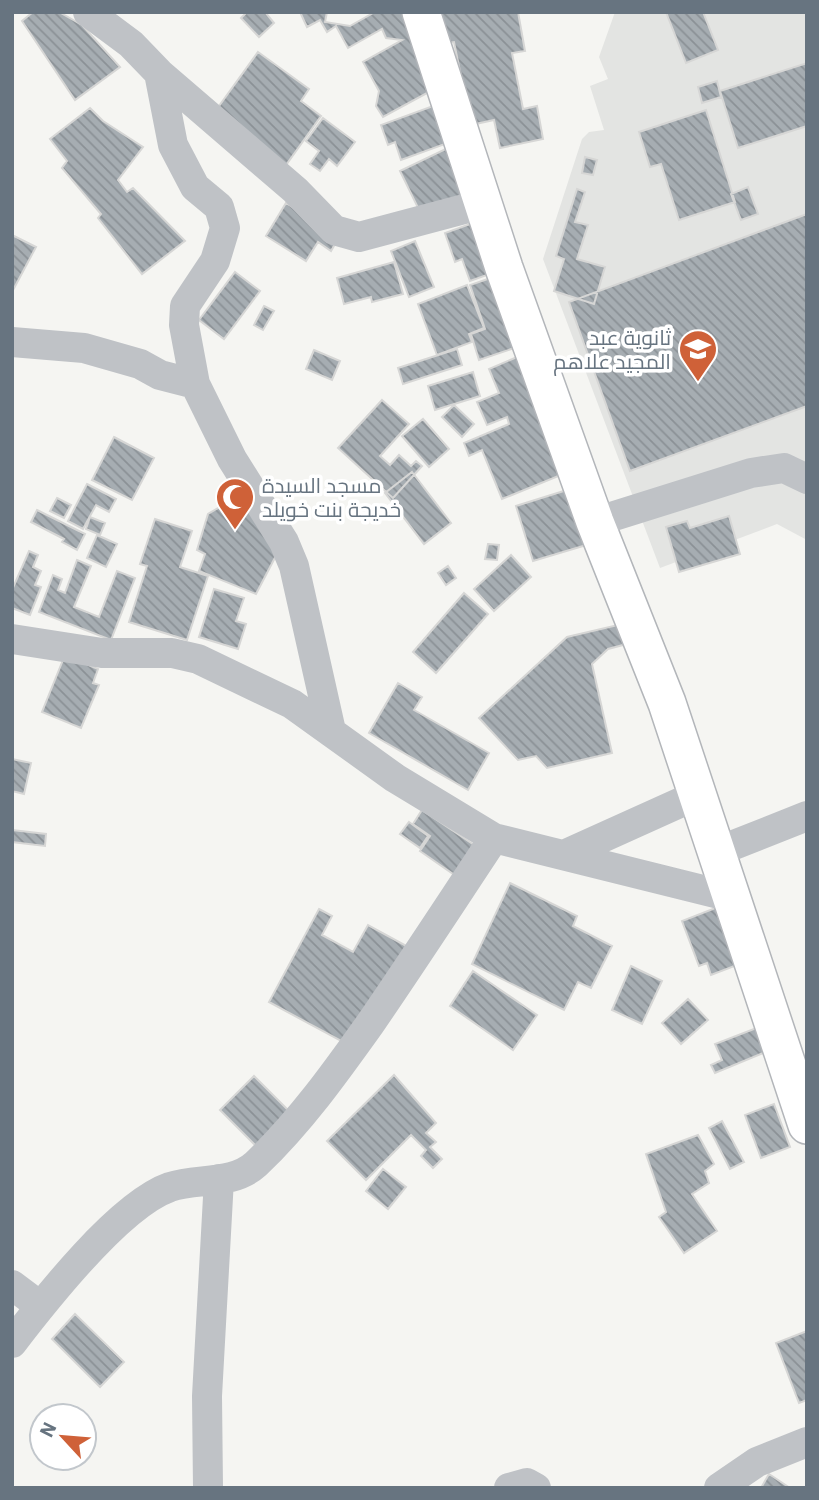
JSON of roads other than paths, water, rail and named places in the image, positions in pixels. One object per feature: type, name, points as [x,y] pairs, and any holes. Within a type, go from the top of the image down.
[{"type":"main road","points":[[421,12],[484,204],[595,522],[667,703],[807,1125]]},
{"type":"street","points":[[88,12],[131,44],[159,73],[295,190],[334,230],[346,236],[359,237],[484,204]]},
{"type":"street","points":[[159,73],[173,145],[195,187],[219,207],[225,228],[215,261],[185,306],[184,325],[195,384],[232,459],[284,542],[294,566],[331,731]]},
{"type":"street","points":[[12,342],[84,348],[140,364],[160,375],[195,384]]},
{"type":"street","points":[[595,522],[751,473],[784,468],[807,479]]},
{"type":"street","points":[[12,639],[102,653],[172,653],[198,659],[292,704],[447,812],[494,838],[731,897]]},
{"type":"street","points":[[564,855],[697,795]]},
{"type":"street","points":[[716,852],[807,816]]},
{"type":"street","points":[[12,1343],[40,1306],[129,1213],[170,1187],[236,1175],[253,1166],[330,1080],[494,838]]},
{"type":"street","points":[[208,1488],[208,1396],[219,1179]]},
{"type":"street","points":[[12,1285],[40,1306]]},
{"type":"street","points":[[719,1488],[757,1462],[807,1442]]},
{"type":"street","points":[[509,1488],[527,1483],[536,1488]]},
{"type":"place","name":"ثانوية عبد المجيد علاهم","points":[[698,383]]},
{"type":"place","name":"مسجد السيدة خديجة بنت خويلد","points":[[235,531]]}]
